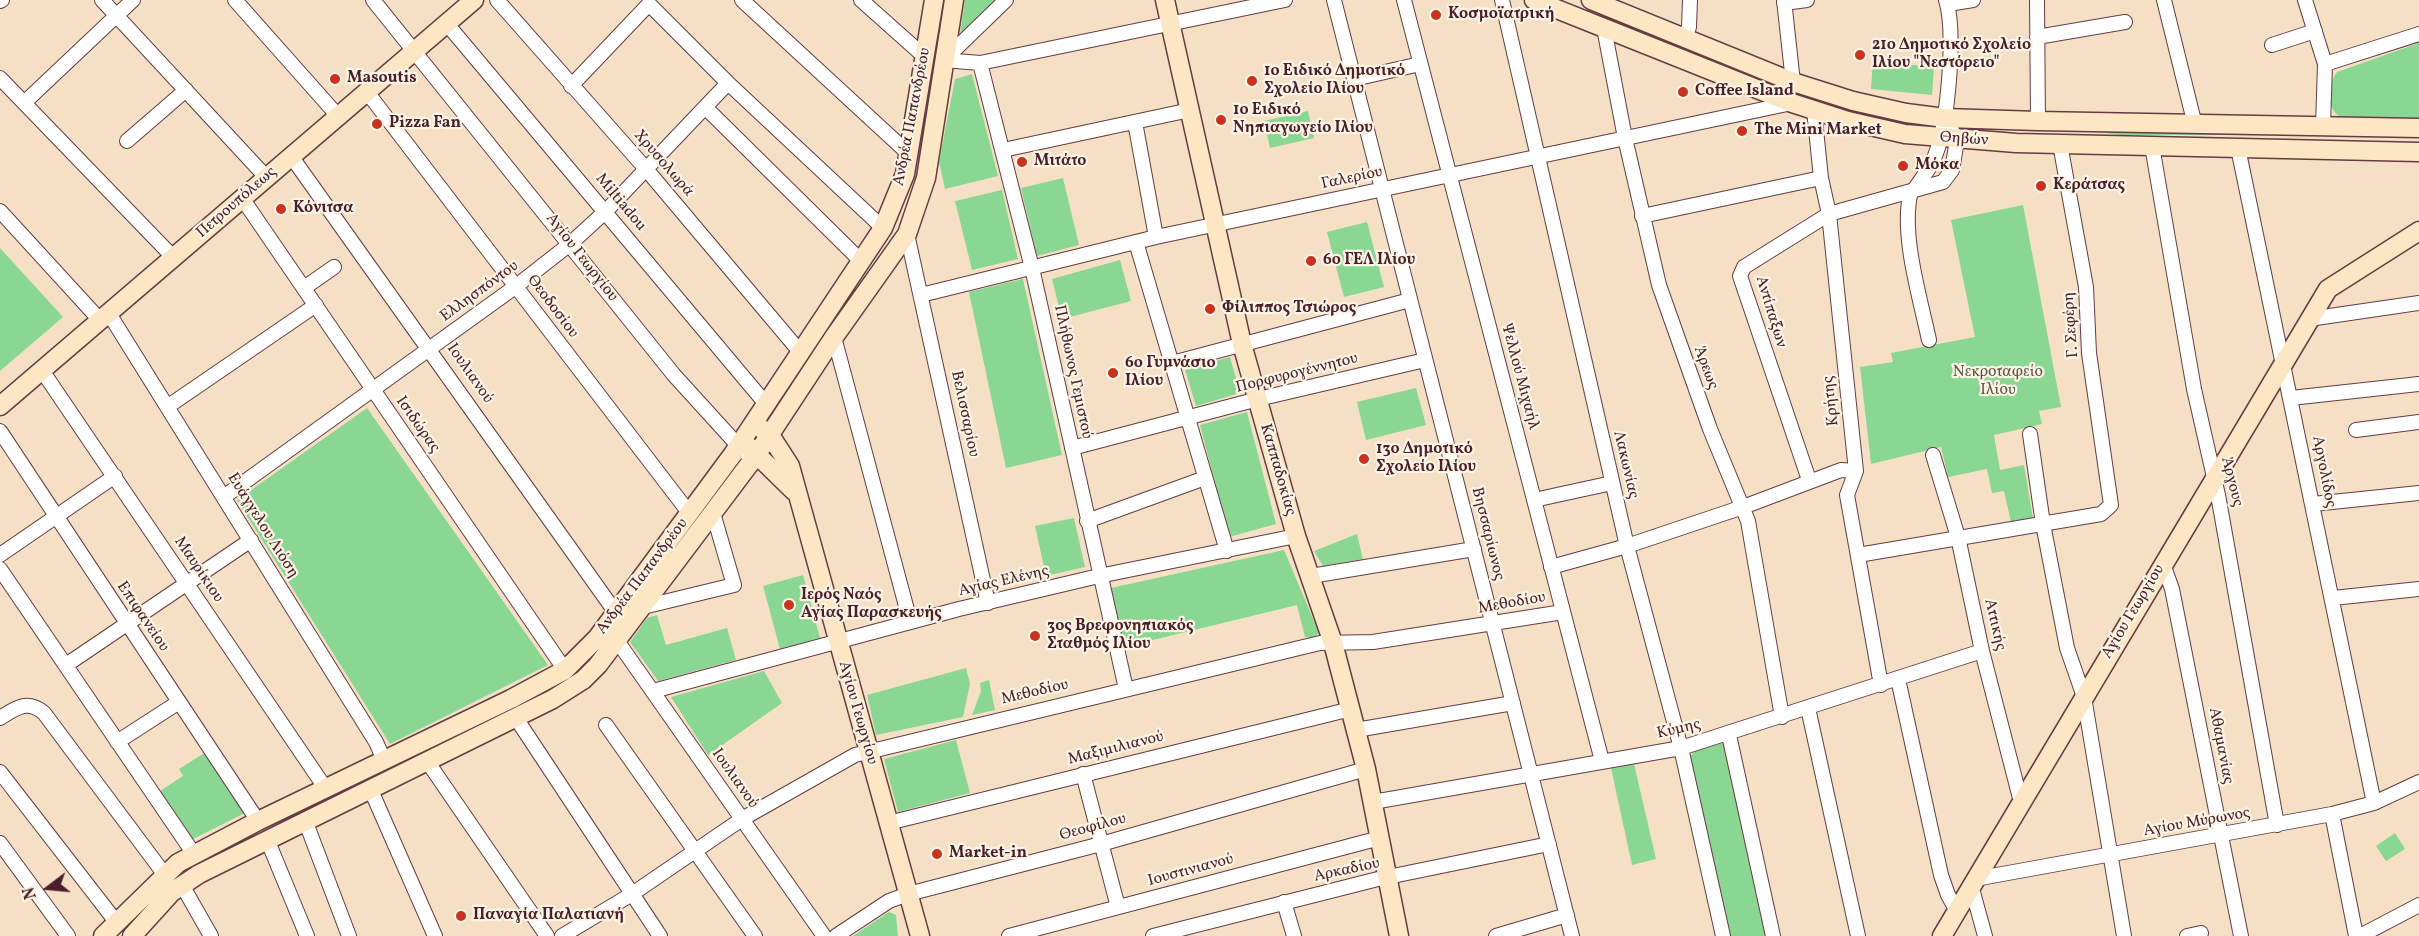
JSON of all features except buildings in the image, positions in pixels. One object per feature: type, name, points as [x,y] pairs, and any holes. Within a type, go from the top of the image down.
[{"type":"main road","name":"Πετρουπόλεως","points":[[0,406],[103,315],[474,0]]},
{"type":"main road","name":"Ανδρέα Παπανδρέου","points":[[103,936],[165,875],[194,854],[565,670],[585,651],[690,514],[754,423],[884,228],[905,174],[933,0]]},
{"type":"main road","name":"Ανδρέα Παπανδρέου","points":[[132,936],[182,885],[267,838],[516,718],[583,680],[618,642],[755,457],[834,337],[907,234],[926,178],[954,0]]},
{"type":"main road","name":"Καππαδοκίας","points":[[1165,0],[1242,344],[1296,536],[1333,643],[1351,709],[1373,802],[1399,936]]},
{"type":"main road","name":"Θηβών","points":[[1534,0],[1792,103],[1879,129],[1948,139],[2060,144],[2419,152]]},
{"type":"main road","name":"Θηβών","points":[[1591,0],[1793,82],[1877,108],[1945,118],[2419,128]]},
{"type":"main road","name":"Αγίου Γεωργίου","points":[[1942,936],[2328,289],[2419,231]]},
{"type":"main road","name":"Αγίου Γεωργίου","points":[[754,423],[770,435],[786,457],[920,936]]},
{"type":"main road","name":"Αγίου Γεωργίου","points":[[740,443],[794,491]]},
{"type":"street","points":[[102,0],[266,177]]},
{"type":"street","points":[[25,102],[133,0]]},
{"type":"street","points":[[235,0],[338,116]]},
{"type":"street","name":"Αγίου Γεωργίου","points":[[373,0],[674,375],[740,443]]},
{"type":"street","name":"Χρυσολωρά","points":[[497,0],[646,169],[801,353]]},
{"type":"street","points":[[742,0],[908,153]]},
{"type":"street","points":[[861,0],[925,57]]},
{"type":"street","points":[[944,60],[1006,0]]},
{"type":"street","points":[[944,60],[980,63],[1285,0]]},
{"type":"street","name":"Βησσαρίωνος","points":[[1334,0],[1572,936]]},
{"type":"street","name":"Ψελλού Μιχαήλ","points":[[1404,0],[1602,762]]},
{"type":"street","name":"Λακωνίας","points":[[1502,0],[1612,483],[1681,748],[1723,936]]},
{"type":"street","points":[[1685,38],[1689,27],[1690,0]]},
{"type":"street","points":[[1793,82],[1784,1],[1807,0]]},
{"type":"street","points":[[1929,340],[1911,251],[1908,202],[1914,189],[1948,139],[1945,118],[1950,30],[1947,2],[1973,0]]},
{"type":"street","points":[[2037,0],[2038,121]]},
{"type":"street","points":[[2164,0],[2196,125]]},
{"type":"street","points":[[2305,0],[2325,64],[2323,126]]},
{"type":"street","points":[[571,86],[649,4],[728,82],[884,228]]},
{"type":"street","points":[[2037,37],[2125,22]]},
{"type":"street","name":"Miltiadou","points":[[447,24],[766,404]]},
{"type":"street","name":"Άρεως","points":[[1604,28],[1625,138],[1659,285],[1677,341],[1748,521],[1782,717]]},
{"type":"street","points":[[2271,45],[2315,31]]},
{"type":"street","points":[[2325,64],[2419,34]]},
{"type":"street","name":"Πλήθωνος Γεμιστού","points":[[980,63],[1032,268],[1126,689]]},
{"type":"street","points":[[1354,80],[1420,64]]},
{"type":"street","points":[[0,78],[173,257]]},
{"type":"street","name":"Ελλησπόντου","points":[[225,496],[515,287],[570,244],[606,211],[706,108],[728,82]]},
{"type":"street","points":[[127,141],[186,90]]},
{"type":"street","name":"Θεοδοσίου","points":[[367,92],[690,514]]},
{"type":"street","name":"Γαλερίου","points":[[921,295],[1156,237],[1792,103]]},
{"type":"street","points":[[706,108],[861,261]]},
{"type":"street","points":[[1003,150],[1190,110]]},
{"type":"street","name":"Κρήτης","points":[[1814,110],[1821,178],[1829,214],[1856,471],[1847,495],[1881,685]]},
{"type":"street","points":[[1136,122],[1156,237]]},
{"type":"street","name":"Αντίπαξων","points":[[1809,480],[1740,276],[1744,267],[1829,214],[1943,182],[1948,178],[1956,158],[1948,139]]},
{"type":"street","name":"Γ. Σεφέρη","points":[[2043,524],[2101,514],[2111,505],[2089,353],[2086,287],[2060,144]]},
{"type":"street","name":"Άργους","points":[[2152,146],[2196,400],[2214,479],[2277,825]]},
{"type":"street","name":"Αργολίδος","points":[[2238,148],[2292,398],[2374,803]]},
{"type":"street","name":"Ιουλιανού","points":[[291,156],[616,612]]},
{"type":"street","points":[[1642,216],[1821,178]]},
{"type":"street","name":"Ισιδώρας","points":[[242,198],[565,670]]},
{"type":"street","name":"Ευάγγελου Λιόση","points":[[0,211],[103,315],[225,496],[376,742],[384,760]]},
{"type":"street","name":"Βελισσαρίου","points":[[907,234],[988,603]]},
{"type":"street","points":[[1136,242],[1227,551]]},
{"type":"street","points":[[304,288],[334,267]]},
{"type":"street","points":[[1172,363],[1410,300]]},
{"type":"street","points":[[2310,319],[2419,303]]},
{"type":"street","points":[[167,407],[316,305]]},
{"type":"street","points":[[834,337],[910,621]]},
{"type":"street","name":"Πορφυρογέννητου","points":[[1072,448],[1258,399],[1425,360]]},
{"type":"street","name":"Μαυρίκιου","points":[[41,369],[326,789]]},
{"type":"street","points":[[2292,398],[2419,384]]},
{"type":"street","points":[[2356,430],[2419,422]]},
{"type":"street","name":"Επιφανείου","points":[[0,431],[258,821]]},
{"type":"street","points":[[2030,434],[2043,524],[2067,648],[2084,697],[2124,936]]},
{"type":"street","name":"Αττικής","points":[[1934,455],[1958,537],[1982,651],[2021,802]]},
{"type":"street","name":"Μεθοδίου","points":[[1551,567],[1627,546],[1743,507],[1809,480],[1841,470],[1856,471]]},
{"type":"street","points":[[0,555],[115,476]]},
{"type":"street","points":[[1087,521],[1205,478]]},
{"type":"street","points":[[1534,500],[1612,483]]},
{"type":"street","points":[[2313,504],[2419,492]]},
{"type":"street","points":[[643,607],[734,585],[713,513]]},
{"type":"street","points":[[1858,555],[2043,524]]},
{"type":"street","name":"Αγίας Ελένης","points":[[653,691],[910,621],[1099,576],[1296,536]]},
{"type":"street","points":[[66,665],[251,540]]},
{"type":"street","points":[[1311,576],[1474,549]]},
{"type":"street","name":"Αθαμανίας","points":[[2163,564],[2172,589],[2241,936]]},
{"type":"street","points":[[0,569],[194,854]]},
{"type":"street","points":[[2333,598],[2419,589]]},
{"type":"street","name":"Μεθοδίου","points":[[562,936],[632,894],[742,819],[868,750],[1320,643],[1373,642],[1493,625],[1563,612]]},
{"type":"street","name":"Ιουλιανού","points":[[618,642],[824,936]]},
{"type":"street","name":"Κύμης","points":[[1373,802],[1681,748],[1729,735],[1982,651]]},
{"type":"street","points":[[1898,679],[1941,875],[1957,910]]},
{"type":"street","points":[[117,742],[179,702]]},
{"type":"street","points":[[1356,730],[1513,703]]},
{"type":"street","points":[[0,718],[25,705],[36,706],[44,713],[165,875]]},
{"type":"street","points":[[1808,708],[1858,936]]},
{"type":"street","name":"Μαξιμιλιανού","points":[[888,823],[1351,709]]},
{"type":"street","points":[[516,718],[660,936]]},
{"type":"street","points":[[606,725],[755,936]]},
{"type":"street","points":[[1729,735],[1773,936]]},
{"type":"street","points":[[427,761],[547,936]]},
{"type":"street","name":"Θεοφίλου","points":[[836,936],[888,901],[908,894],[1101,844],[1366,769]]},
{"type":"street","points":[[0,772],[117,923]]},
{"type":"street","points":[[1083,774],[1118,907]]},
{"type":"street","name":"Αγίου Μύρωνος","points":[[1973,882],[2332,814],[2374,803],[2419,782]]},
{"type":"street","points":[[370,788],[435,936]]},
{"type":"street","points":[[2332,814],[2358,936],[2419,905]]},
{"type":"street","points":[[305,820],[350,936]]},
{"type":"street","points":[[267,838],[307,936]]},
{"type":"street","name":"Ιουστινιανού","points":[[1010,936],[1380,838]]},
{"type":"street","points":[[0,843],[68,936]]},
{"type":"street","name":"Αρκαδίου","points":[[1153,936],[1284,902],[1549,844]]},
{"type":"street","points":[[1973,882],[1985,936]]},
{"type":"street","points":[[182,885],[211,936]]},
{"type":"street","points":[[1284,902],[1294,936]]},
{"type":"street","points":[[1496,936],[1567,915]]},
{"type":"street","points":[[2187,936],[2201,933]]},
{"type":"green space","points":[[965,0],[995,0],[960,35]]},
{"type":"green space","points":[[2419,43],[2419,118],[2340,117],[2335,113],[2330,102],[2330,90],[2337,72]]},
{"type":"green space","points":[[1873,61],[1934,67],[1932,95],[1871,89]]},
{"type":"green space","points":[[972,74],[998,176],[945,189],[939,162],[955,79]]},
{"type":"green space","points":[[1308,111],[1314,138],[1270,148],[1264,121]]},
{"type":"green space","points":[[2085,130],[2301,132],[2329,135],[2120,135]]},
{"type":"green space","points":[[1063,178],[1079,245],[1037,256],[1021,188]]},
{"type":"green space","points":[[1002,190],[1018,259],[972,270],[955,201]]},
{"type":"green space","name":"Νεκροταφείο Ιλίου","points":[[2023,205],[2061,407],[2039,411],[2042,424],[1994,435],[2000,470],[2024,465],[2033,519],[2011,522],[2004,491],[1992,493],[1987,469],[1948,477],[1941,447],[1871,464],[1860,367],[1893,362],[1891,353],[1975,337],[1951,220]]},
{"type":"green space","points":[[1367,222],[1384,287],[1344,297],[1327,232]]},
{"type":"green space","points":[[0,248],[63,317],[0,371]]},
{"type":"green space","points":[[1120,260],[1131,301],[1062,319],[1052,279]]},
{"type":"green space","points":[[1023,279],[1062,455],[1006,468],[969,292]]},
{"type":"green space","points":[[1230,357],[1240,393],[1196,406],[1185,370]]},
{"type":"green space","points":[[1416,388],[1426,425],[1366,440],[1357,402]]},
{"type":"green space","points":[[367,408],[548,665],[390,744],[237,500]]},
{"type":"green space","points":[[1247,412],[1276,524],[1229,537],[1200,425]]},
{"type":"green space","points":[[1074,518],[1085,567],[1046,576],[1035,526]]},
{"type":"green space","points":[[1357,534],[1363,559],[1323,566],[1314,551]]},
{"type":"green space","points":[[1284,550],[1319,633],[1314,638],[1305,637],[1297,605],[1124,647],[1111,588]]},
{"type":"green space","points":[[803,575],[820,638],[780,649],[763,586]]},
{"type":"green space","points":[[657,615],[666,645],[727,628],[736,660],[658,681],[630,642],[647,618]]},
{"type":"green space","points":[[966,668],[970,684],[963,717],[876,735],[867,695]]},
{"type":"green space","points":[[764,671],[782,703],[708,755],[671,697]]},
{"type":"green space","points":[[989,680],[995,710],[972,715],[981,691],[980,683]]},
{"type":"green space","points":[[956,740],[970,793],[898,812],[884,759]]},
{"type":"green space","points":[[1726,742],[1769,936],[1727,936],[1689,758],[1694,751]]},
{"type":"green space","points":[[206,752],[247,812],[193,839],[160,791],[183,776],[179,769]]},
{"type":"green space","points":[[1634,764],[1656,859],[1632,865],[1611,768]]},
{"type":"green space","points":[[2395,833],[2405,849],[2386,861],[2376,846]]},
{"type":"green space","points":[[889,912],[896,915],[898,936],[853,936]]},
{"type":"place","name":"Κοσμοϊατρική","points":[[1436,15]]},
{"type":"place","name":"21ο Δημοτικό Σχολείο Ιλίου \"Νεστόρειο\"","points":[[1860,55]]},
{"type":"place","name":"Masoutis","points":[[335,79]]},
{"type":"place","name":"1ο Ειδικό Δημοτικό Σχολείο Ιλίου","points":[[1252,81]]},
{"type":"place","name":"Coffee Island","points":[[1683,92]]},
{"type":"place","name":"1ο Ειδικό Νηπιαγωγείο Ιλίου","points":[[1221,120]]},
{"type":"place","name":"Pizza Fan","points":[[377,124]]},
{"type":"place","name":"The Mini Market","points":[[1742,131]]},
{"type":"place","name":"Μιτάτο","points":[[1022,162]]},
{"type":"place","name":"Μόκα","points":[[1903,166]]},
{"type":"place","name":"Κεράτσας","points":[[2041,186]]},
{"type":"place","name":"Κόνιτσα","points":[[281,209]]},
{"type":"place","name":"6ο ΓΕΛ Ιλίου","points":[[1311,261]]},
{"type":"place","name":"Φίλιππος Τσιώρος","points":[[1210,309]]},
{"type":"place","name":"6ο Γυμνάσιο Ιλίου","points":[[1113,373]]},
{"type":"place","name":"13ο Δημοτικό Σχολείο Ιλίου","points":[[1364,459]]},
{"type":"place","name":"Ιερός Ναός Αγίας Παρασκευής","points":[[789,605]]},
{"type":"place","name":"3ος Βρεφονηπιακός Σταθμός Ιλίου","points":[[1035,636]]},
{"type":"place","name":"Market-in","points":[[937,854]]},
{"type":"place","name":"Παναγία Παλατιανή","points":[[461,916]]}]
